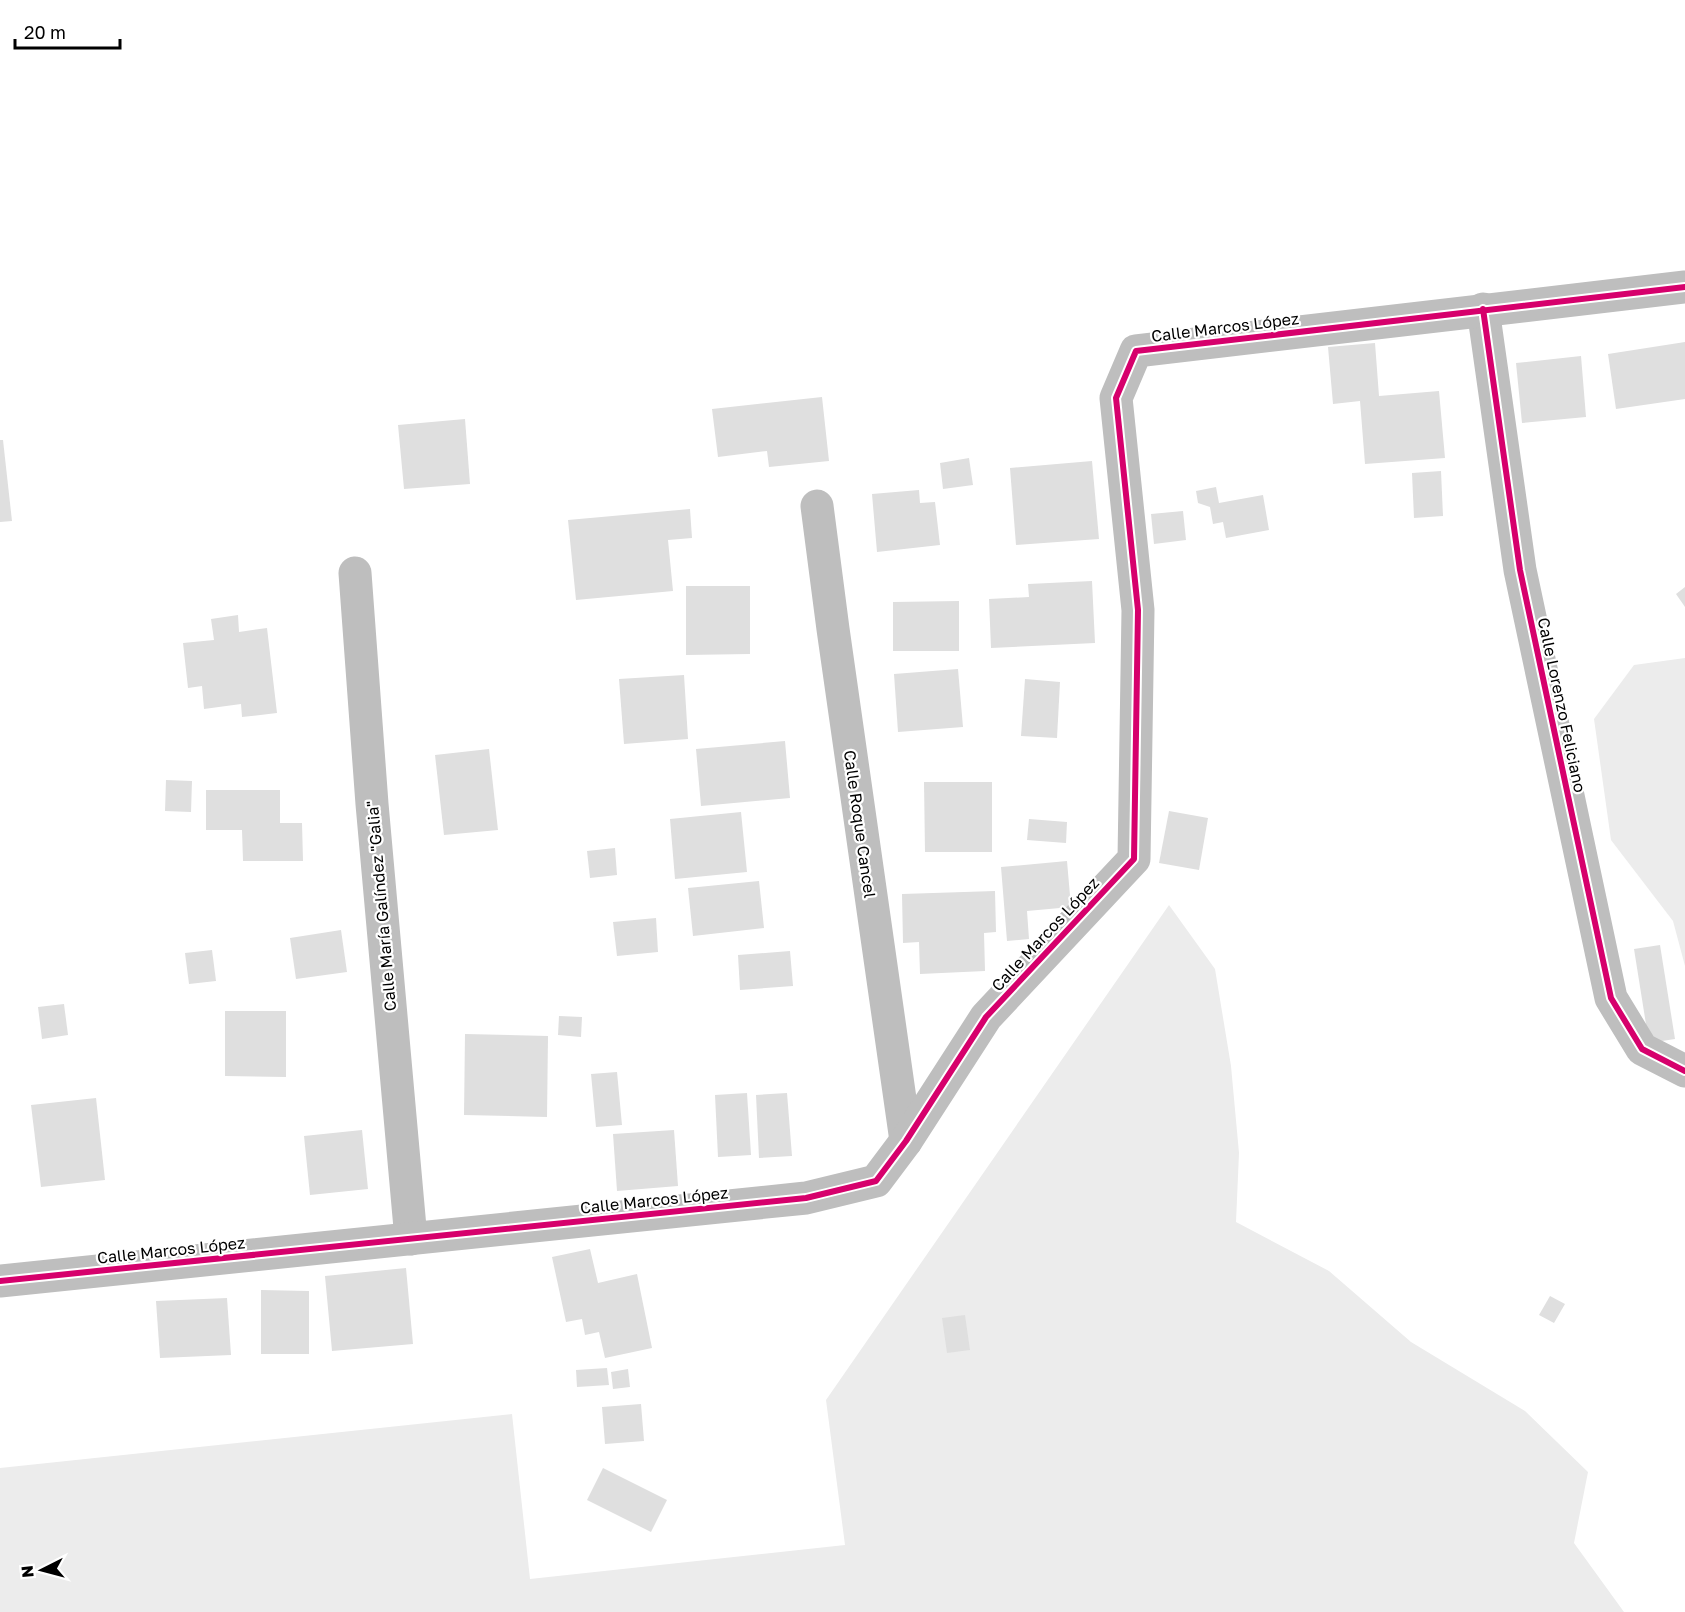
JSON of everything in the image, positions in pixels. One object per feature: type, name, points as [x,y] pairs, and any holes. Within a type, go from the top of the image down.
[{"type":"street","name":"Calle Marcos López","points":[[0,1281],[806,1198],[876,1181],[906,1141],[986,1017],[1134,859],[1138,610],[1116,398],[1136,351],[1685,286]]},
{"type":"street","name":"Calle Lorenzo Feliciano","points":[[1483,309],[1520,570],[1611,998],[1642,1050],[1685,1071]]},
{"type":"street","name":"Calle Roque Cancel","points":[[818,506],[833,629],[906,1141]]},
{"type":"street","name":"Calle María Galíndez \"Galia\"","points":[[355,573],[372,804],[411,1239]]},
{"type":"shaded area","points":[[1685,658],[1685,966],[1673,921],[1611,840],[1594,719],[1634,665]]},
{"type":"shaded area","points":[[1169,905],[1215,969],[1231,1066],[1239,1153],[1236,1222],[1329,1271],[1411,1342],[1525,1411],[1588,1472],[1574,1543],[1624,1612],[0,1612],[0,1468],[512,1414],[530,1579],[845,1545],[826,1400]]},
{"type":"building","points":[[1685,342],[1685,399],[1616,409],[1608,354]]},
{"type":"building","points":[[1375,343],[1379,396],[1439,391],[1445,458],[1365,464],[1360,401],[1333,404],[1328,347]]},
{"type":"building","points":[[1581,356],[1586,417],[1522,423],[1516,363]]},
{"type":"building","points":[[822,397],[829,461],[769,467],[767,451],[718,457],[712,409]]},
{"type":"building","points":[[465,419],[470,484],[404,489],[398,425]]},
{"type":"building","points":[[0,440],[3,440],[12,521],[0,522]]},
{"type":"building","points":[[969,458],[973,485],[943,489],[940,463]]},
{"type":"building","points":[[1092,461],[1099,539],[1016,545],[1010,468]]},
{"type":"building","points":[[1441,471],[1443,516],[1414,518],[1412,473]]},
{"type":"building","points":[[1216,487],[1219,503],[1263,495],[1269,530],[1226,538],[1223,522],[1213,524],[1210,507],[1198,503],[1196,491]]},
{"type":"building","points":[[919,490],[920,503],[935,502],[940,545],[877,552],[872,494]]},
{"type":"building","points":[[690,509],[692,538],[668,540],[673,591],[576,600],[568,520]]},
{"type":"building","points":[[1183,511],[1186,540],[1154,544],[1151,514]]},
{"type":"building","points":[[1092,581],[1095,643],[991,648],[989,599],[1029,597],[1028,584]]},
{"type":"building","points":[[686,586],[750,586],[750,654],[686,655]]},
{"type":"building","points":[[1685,587],[1685,607],[1676,594]]},
{"type":"building","points":[[959,601],[959,651],[893,651],[893,602]]},
{"type":"building","points":[[238,615],[239,632],[267,628],[277,713],[242,717],[241,704],[204,709],[202,686],[188,688],[183,643],[214,640],[211,619]]},
{"type":"building","points":[[958,669],[963,727],[898,732],[894,674]]},
{"type":"building","points":[[684,675],[688,739],[624,744],[619,679]]},
{"type":"building","points":[[1025,679],[1060,682],[1057,738],[1021,736]]},
{"type":"building","points":[[785,741],[790,798],[701,806],[696,749]]},
{"type":"building","points":[[489,749],[498,830],[444,835],[435,755]]},
{"type":"building","points":[[166,780],[192,781],[191,812],[165,811]]},
{"type":"building","points":[[924,782],[992,782],[992,852],[925,852]]},
{"type":"building","points":[[206,790],[280,790],[280,823],[302,823],[303,861],[243,861],[242,830],[206,830]]},
{"type":"building","points":[[1169,811],[1208,818],[1199,870],[1159,863]]},
{"type":"building","points":[[741,812],[747,872],[675,879],[670,819]]},
{"type":"building","points":[[1029,819],[1067,822],[1066,843],[1027,840]]},
{"type":"building","points":[[615,848],[617,875],[590,878],[587,851]]},
{"type":"building","points":[[1067,861],[1071,907],[1027,911],[1029,939],[1007,941],[1001,867]]},
{"type":"building","points":[[759,881],[764,928],[693,936],[688,888]]},
{"type":"building","points":[[995,891],[996,932],[984,933],[985,971],[920,974],[919,942],[903,943],[902,894]]},
{"type":"building","points":[[656,918],[658,952],[617,956],[613,922]]},
{"type":"building","points":[[341,930],[347,972],[296,979],[290,938]]},
{"type":"building","points":[[1660,945],[1675,1039],[1649,1043],[1634,949]]},
{"type":"building","points":[[212,950],[216,981],[189,984],[185,953]]},
{"type":"building","points":[[790,951],[793,986],[740,990],[738,955]]},
{"type":"building","points":[[64,1004],[68,1035],[42,1039],[38,1007]]},
{"type":"building","points":[[225,1011],[286,1011],[286,1077],[225,1076]]},
{"type":"building","points":[[559,1016],[582,1017],[581,1037],[558,1035]]},
{"type":"building","points":[[465,1034],[548,1036],[547,1117],[464,1115]]},
{"type":"building","points":[[617,1072],[622,1125],[596,1127],[591,1074]]},
{"type":"building","points":[[747,1093],[751,1155],[718,1157],[715,1095]]},
{"type":"building","points":[[787,1093],[792,1156],[759,1158],[756,1095]]},
{"type":"building","points":[[96,1098],[105,1180],[41,1187],[31,1105]]},
{"type":"building","points":[[362,1130],[368,1189],[310,1195],[304,1136]]},
{"type":"building","points":[[674,1130],[678,1186],[617,1191],[613,1134]]},
{"type":"building","points":[[590,1249],[598,1283],[637,1274],[652,1348],[605,1358],[599,1332],[585,1335],[582,1319],[566,1322],[552,1257]]},
{"type":"building","points":[[406,1268],[413,1344],[332,1351],[325,1276]]},
{"type":"building","points":[[261,1290],[309,1291],[309,1354],[261,1354]]},
{"type":"building","points":[[1550,1296],[1565,1304],[1554,1323],[1539,1315]]},
{"type":"building","points":[[227,1298],[231,1355],[160,1358],[156,1301]]},
{"type":"building","points":[[965,1315],[970,1350],[947,1353],[942,1318]]},
{"type":"building","points":[[607,1368],[609,1385],[577,1387],[576,1370]]},
{"type":"building","points":[[628,1369],[630,1387],[613,1389],[611,1372]]},
{"type":"building","points":[[641,1404],[644,1441],[605,1444],[602,1407]]},
{"type":"building","points":[[603,1468],[667,1500],[651,1532],[587,1500]]},
{"type":"cycle path","points":[[0,1281],[806,1198],[876,1181],[906,1141],[986,1017],[1134,859],[1138,610],[1116,398],[1136,351],[1685,287]]},
{"type":"cycle path","points":[[1483,309],[1520,570],[1611,998],[1642,1049],[1685,1071]]}]
